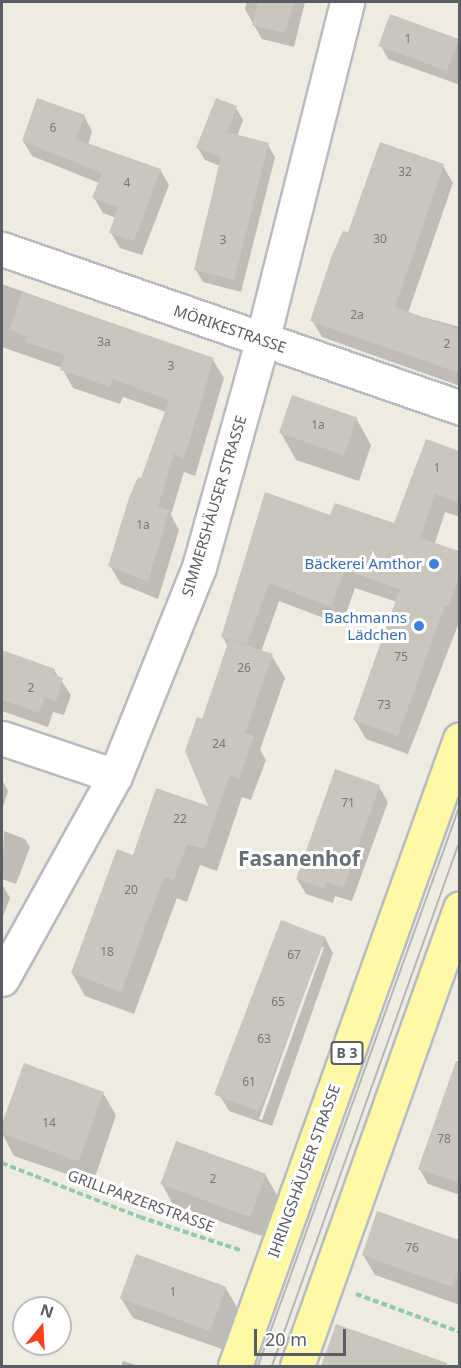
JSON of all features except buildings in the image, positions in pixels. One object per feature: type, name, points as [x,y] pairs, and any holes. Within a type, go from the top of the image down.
[{"type":"main road","name":"IHRINGSHÄUSER STRASSE","points":[[235,1366],[459,739]]},
{"type":"main road","points":[[297,1366],[459,908]]},
{"type":"street","name":"SIMMERSHÄUSER STRASSE","points":[[2,979],[115,776],[199,567],[261,341],[347,2]]},
{"type":"street","name":"MÖRIKESTRASSE","points":[[2,249],[459,408]]},
{"type":"street","points":[[2,738],[115,776]]},
{"type":"path","name":"GRILLPARZERSTRASSE","points":[[2,1163],[140,1217],[273,1260]]},
{"type":"path","points":[[326,1283],[459,1332]]},
{"type":"tram line","points":[[258,1366],[460,805]]},
{"type":"tram line","points":[[272,1366],[460,840]]},
{"type":"place","name":"Bäckerei Amthor","points":[[434,564]]},
{"type":"place","name":"Bachmanns Lädchen","points":[[419,626]]},
{"type":"district","name":"Fasanenhof","points":[[299,858]]}]
